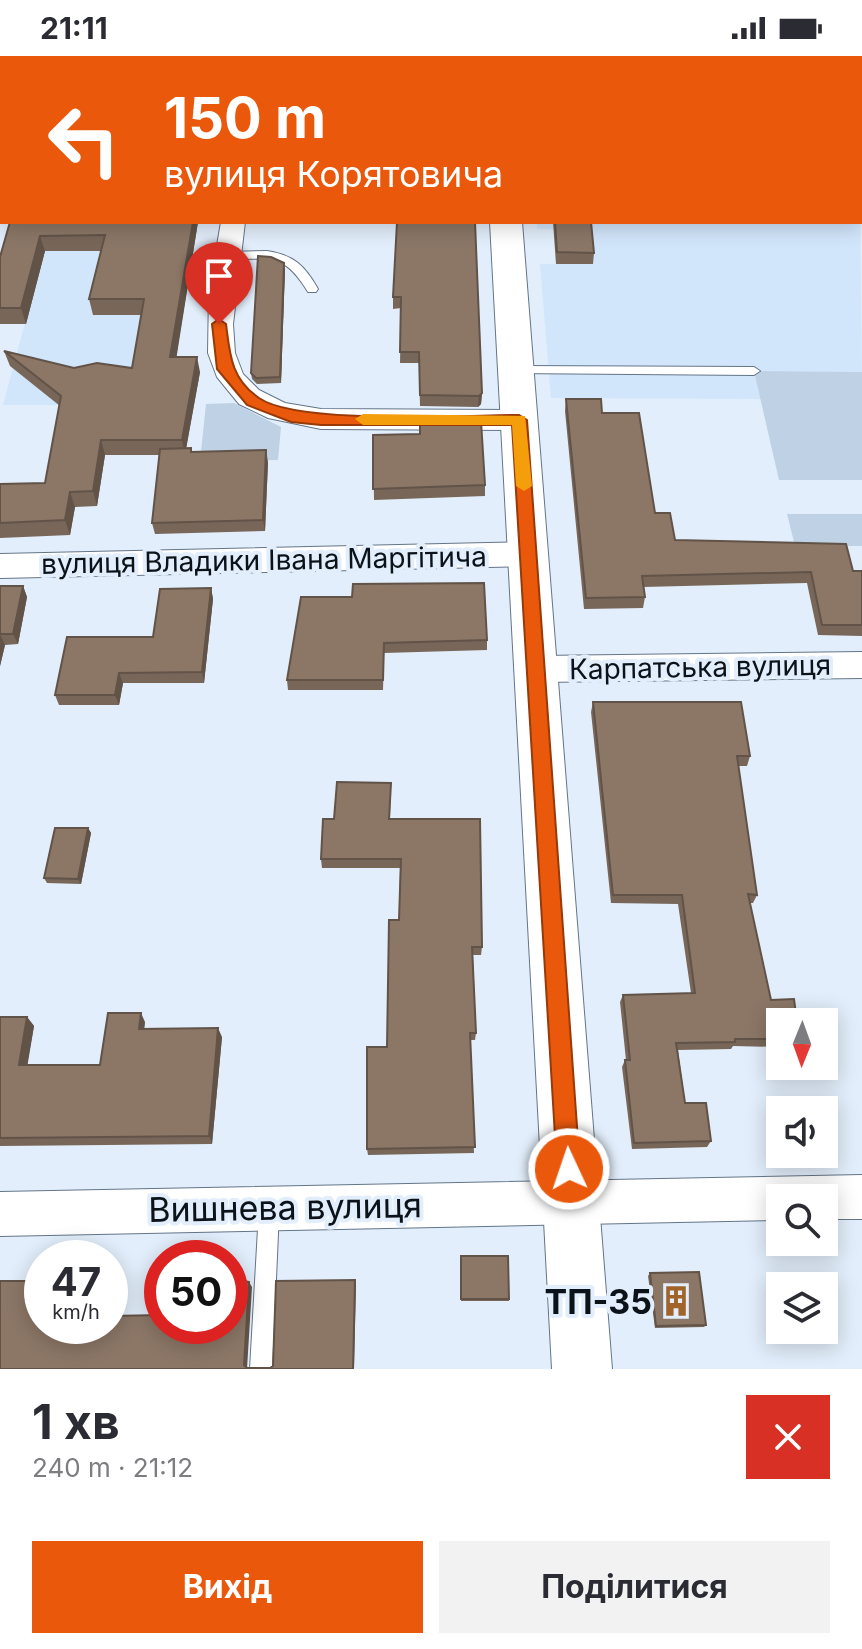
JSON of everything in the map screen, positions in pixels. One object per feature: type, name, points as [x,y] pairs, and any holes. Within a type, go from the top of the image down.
[{"type":"main road","points":[[506,224],[582,1369]]},
{"type":"street","points":[[233,224],[219,324],[220,352],[225,369],[252,401],[291,417],[519,420]]},
{"type":"street","name":"вулиця Владики Івана Маргітича","points":[[0,566],[529,554]]},
{"type":"street","name":"Карпатська вулиця","points":[[538,669],[862,665]]},
{"type":"street","name":"Вишнева вулиця","points":[[0,1214],[862,1197]]},
{"type":"lane","points":[[228,256],[273,256],[295,262],[302,267],[312,289]]},
{"type":"lane","points":[[516,370],[754,371]]},
{"type":"lane","points":[[261,1369],[269,1208]]},
{"type":"shaded area","points":[[51,224],[196,224],[132,405],[3,405]]},
{"type":"shaded area","points":[[537,224],[860,224],[862,372],[754,371],[761,399],[551,398],[540,264],[593,264],[589,230],[537,229]]},
{"type":"shaded area","points":[[754,371],[862,372],[862,480],[779,480]]},
{"type":"shaded area","points":[[234,403],[281,427],[278,460],[200,461],[206,404]]},
{"type":"shaded area","points":[[787,514],[862,514],[862,546],[795,546]]},
{"type":"building","points":[[9,224],[193,224],[170,357],[197,357],[182,440],[101,440],[93,491],[70,492],[65,520],[0,523],[0,484],[45,483],[61,396],[4,351],[74,368],[97,363],[132,368],[144,299],[89,299],[105,235],[40,236],[21,308],[0,308],[0,257]]},
{"type":"building","points":[[397,224],[475,224],[482,393],[479,396],[420,395],[419,352],[400,352],[401,297],[393,297]]},
{"type":"building","points":[[555,224],[591,224],[594,253],[557,252]]},
{"type":"building","points":[[258,256],[271,257],[284,263],[280,377],[256,378],[251,373]]},
{"type":"building","points":[[566,399],[601,399],[602,413],[639,413],[655,513],[670,513],[675,540],[846,544],[853,571],[862,571],[862,625],[822,625],[811,572],[642,576],[645,597],[586,598]]},
{"type":"building","points":[[420,421],[481,421],[485,485],[373,489],[373,435],[420,434]]},
{"type":"building","points":[[191,448],[191,452],[266,450],[263,520],[152,523],[160,449]]},
{"type":"building","points":[[484,583],[487,640],[384,643],[383,680],[287,680],[301,597],[352,597],[353,584]]},
{"type":"building","points":[[0,586],[23,586],[13,634],[0,634]]},
{"type":"building","points":[[211,588],[202,672],[119,673],[115,695],[55,695],[67,637],[153,637],[160,589]]},
{"type":"building","points":[[593,702],[741,702],[750,756],[737,756],[757,895],[748,894],[771,1000],[794,999],[795,1008],[766,1008],[766,1039],[676,1043],[685,1103],[706,1103],[711,1141],[634,1143],[625,1060],[630,1060],[623,995],[695,993],[682,895],[613,895]]},
{"type":"building","points":[[337,782],[391,783],[389,819],[480,819],[482,947],[472,947],[476,1033],[470,1033],[475,1147],[367,1149],[367,1047],[387,1047],[389,920],[399,920],[401,859],[321,859],[323,819],[334,819]]},
{"type":"building","points":[[55,828],[88,828],[78,879],[44,878]]},
{"type":"building","points":[[108,1013],[141,1013],[139,1029],[218,1028],[209,1136],[0,1138],[0,1017],[27,1017],[19,1065],[100,1065]]},
{"type":"building","points":[[461,1256],[508,1256],[509,1299],[461,1299]]},
{"type":"building","name":"ТП-35","points":[[699,1272],[706,1325],[656,1326],[650,1273]]},
{"type":"building","points":[[355,1280],[353,1369],[0,1369],[0,1281],[24,1281],[24,1344],[128,1344],[128,1316],[144,1315],[144,1344],[245,1344],[244,1365],[247,1368],[270,1368],[273,1366],[276,1281]]},
{"type":"slow traffic","points":[[363,419],[519,420],[524,486]]},
{"type":"place","name":"ТП-35","points":[[676,1301]]},
{"type":"route","points":[[219,324],[220,352],[225,369],[236,386],[252,401],[291,417],[519,420],[569,1169]]}]
